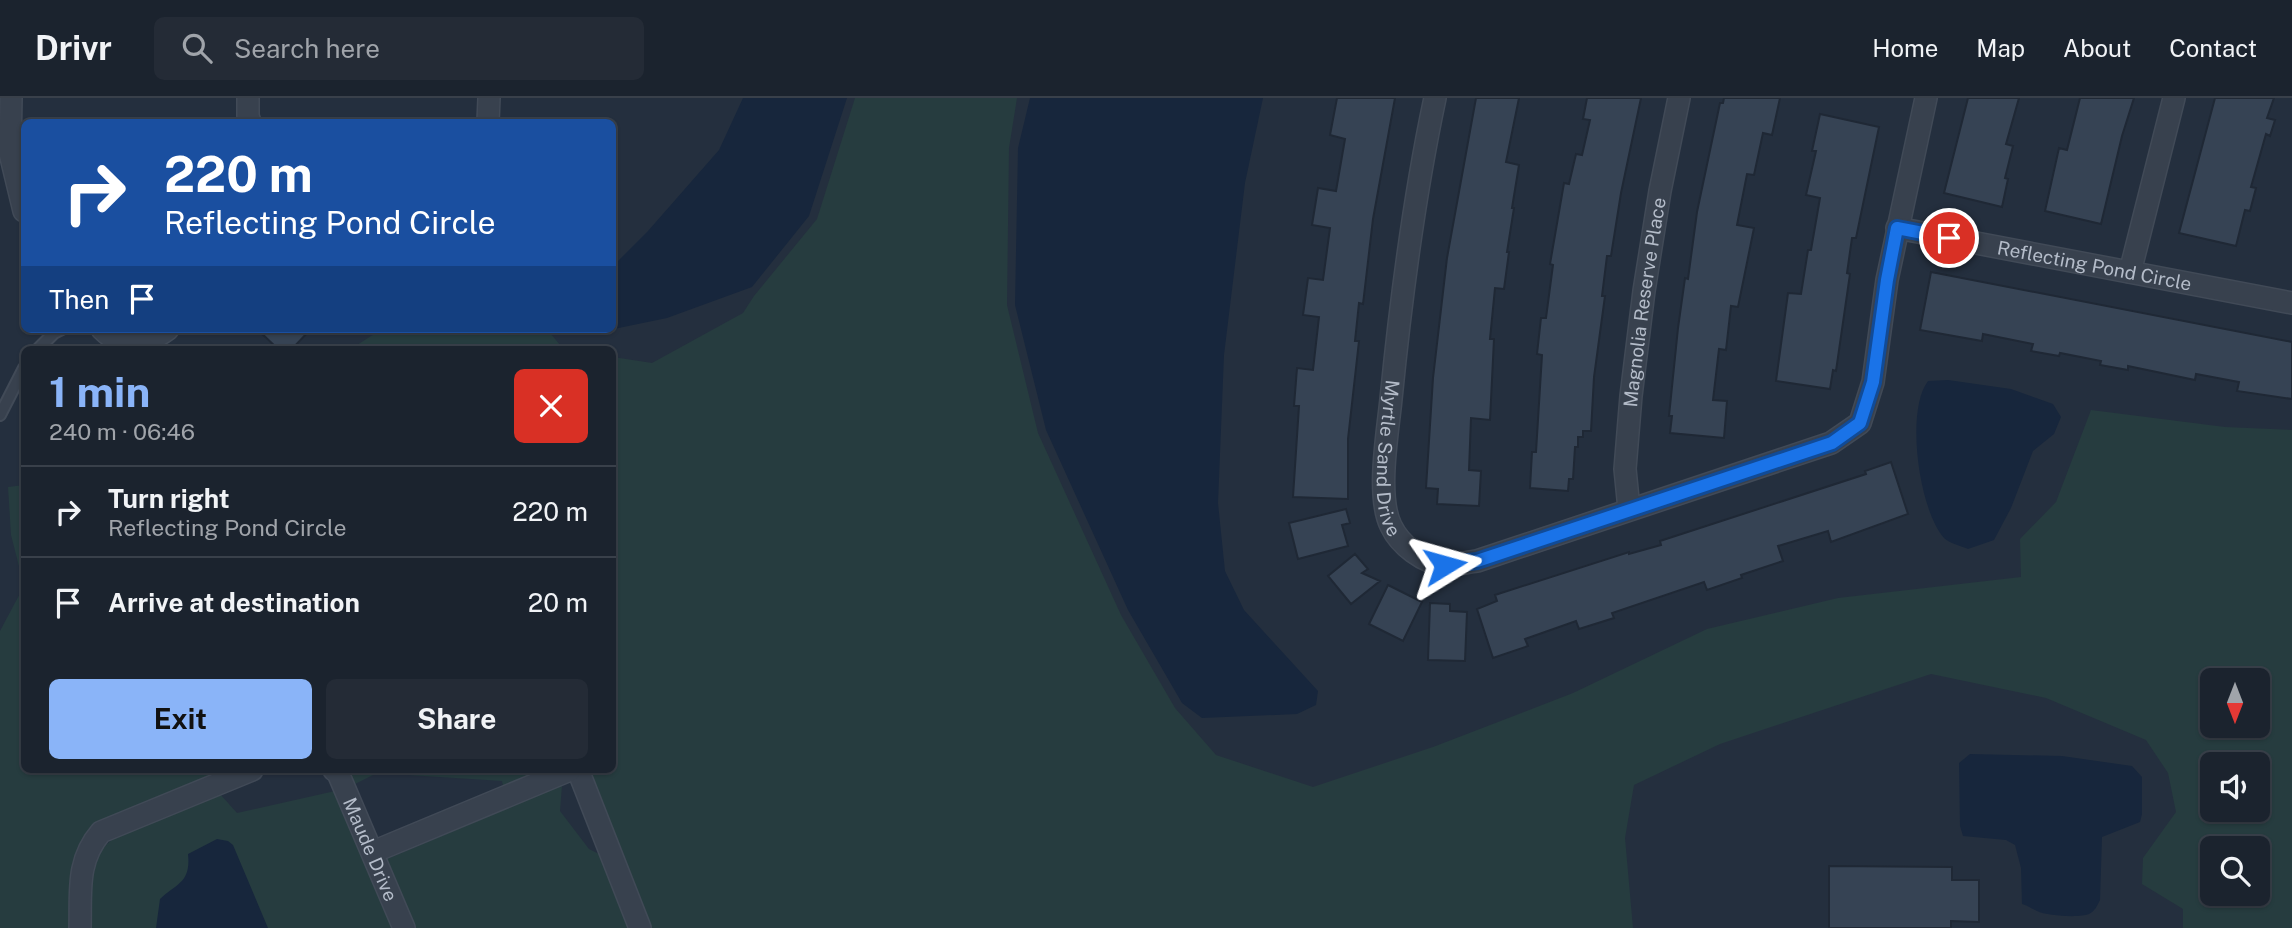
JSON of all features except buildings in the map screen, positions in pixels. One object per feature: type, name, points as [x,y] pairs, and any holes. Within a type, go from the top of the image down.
[{"type":"street","points":[[11,98],[10,153],[21,199]]},
{"type":"street","points":[[248,98],[248,119]]},
{"type":"street","points":[[488,119],[489,98]]},
{"type":"street","name":"Myrtle Sand Drive","points":[[1435,98],[1399,315],[1384,494],[1390,525],[1405,545],[1424,558],[1445,565],[1477,561],[1832,443],[1860,423],[1873,382],[1887,280],[1926,98]]},
{"type":"street","name":"Magnolia Reserve Place","points":[[1629,509],[1625,469],[1631,396],[1658,203],[1679,98]]},
{"type":"street","points":[[2130,272],[2174,98]]},
{"type":"street","name":"Reflecting Pond Circle","points":[[1897,228],[2292,303]]},
{"type":"street","points":[[106,333],[113,340],[139,344],[160,333]]},
{"type":"street","points":[[80,928],[82,869],[91,844],[102,832],[245,773]]},
{"type":"street","name":"Maude Drive","points":[[338,773],[404,928]]},
{"type":"street","points":[[373,852],[563,773]]},
{"type":"street","points":[[579,773],[640,928]]},
{"type":"lane","points":[[40,346],[56,333]]},
{"type":"lane","points":[[0,415],[21,374]]},
{"type":"green space","points":[[855,98],[1017,98],[1009,148],[1007,305],[1038,433],[1121,615],[1175,708],[1216,755],[1313,787],[1433,747],[1573,693],[1707,629],[1838,598],[2021,577],[2020,539],[2056,502],[2091,410],[2225,427],[2292,430],[2292,928],[2183,928],[2183,909],[2142,884],[2143,858],[2176,812],[2168,773],[2146,740],[2046,698],[1931,674],[1720,744],[1634,785],[1625,838],[1633,928],[651,928],[590,773],[616,773],[616,357],[652,363],[743,313],[817,219]]},
{"type":"green space","points":[[376,333],[550,333],[561,346],[357,346]]},
{"type":"green space","points":[[21,485],[21,574],[11,535],[8,487]]},
{"type":"green space","points":[[21,592],[21,773],[215,773],[97,822],[80,846],[76,859],[70,928],[0,928],[0,631]]},
{"type":"green space","points":[[350,773],[377,773],[355,784]]},
{"type":"green space","points":[[377,773],[535,773],[503,786],[502,781]]},
{"type":"green space","points":[[562,785],[560,811],[589,849],[601,855],[630,928],[415,928],[387,859]]},
{"type":"green space","points":[[335,791],[393,928],[90,928],[90,888],[95,864],[108,843],[119,835],[220,794],[237,813]]},
{"type":"water","points":[[743,98],[847,98],[809,216],[752,287],[667,318],[616,329],[616,263],[719,150]]},
{"type":"water","points":[[1030,98],[1263,98],[1245,183],[1224,355],[1218,503],[1225,571],[1244,610],[1318,691],[1316,705],[1297,714],[1202,718],[1182,703],[1128,610],[1046,430],[1015,305],[1018,148]]},
{"type":"water","points":[[1948,380],[2011,389],[2053,404],[2061,417],[2054,434],[2033,451],[2011,508],[1994,540],[1968,549],[1946,540],[1935,524],[1922,484],[1918,460],[1917,414],[1921,395],[1928,381]]},
{"type":"water","points":[[1970,754],[2062,756],[2132,766],[2142,777],[2140,822],[2102,837],[2100,900],[2091,913],[2078,916],[2055,915],[2042,913],[2022,904],[2021,868],[2015,845],[2006,840],[1963,836],[1960,826],[1959,763]]},
{"type":"water","points":[[217,839],[233,845],[268,928],[156,928],[160,899],[185,877],[188,854]]},
{"type":"route","points":[[1445,565],[1477,561],[1832,443],[1860,423],[1873,382],[1897,228],[1949,238]]}]
